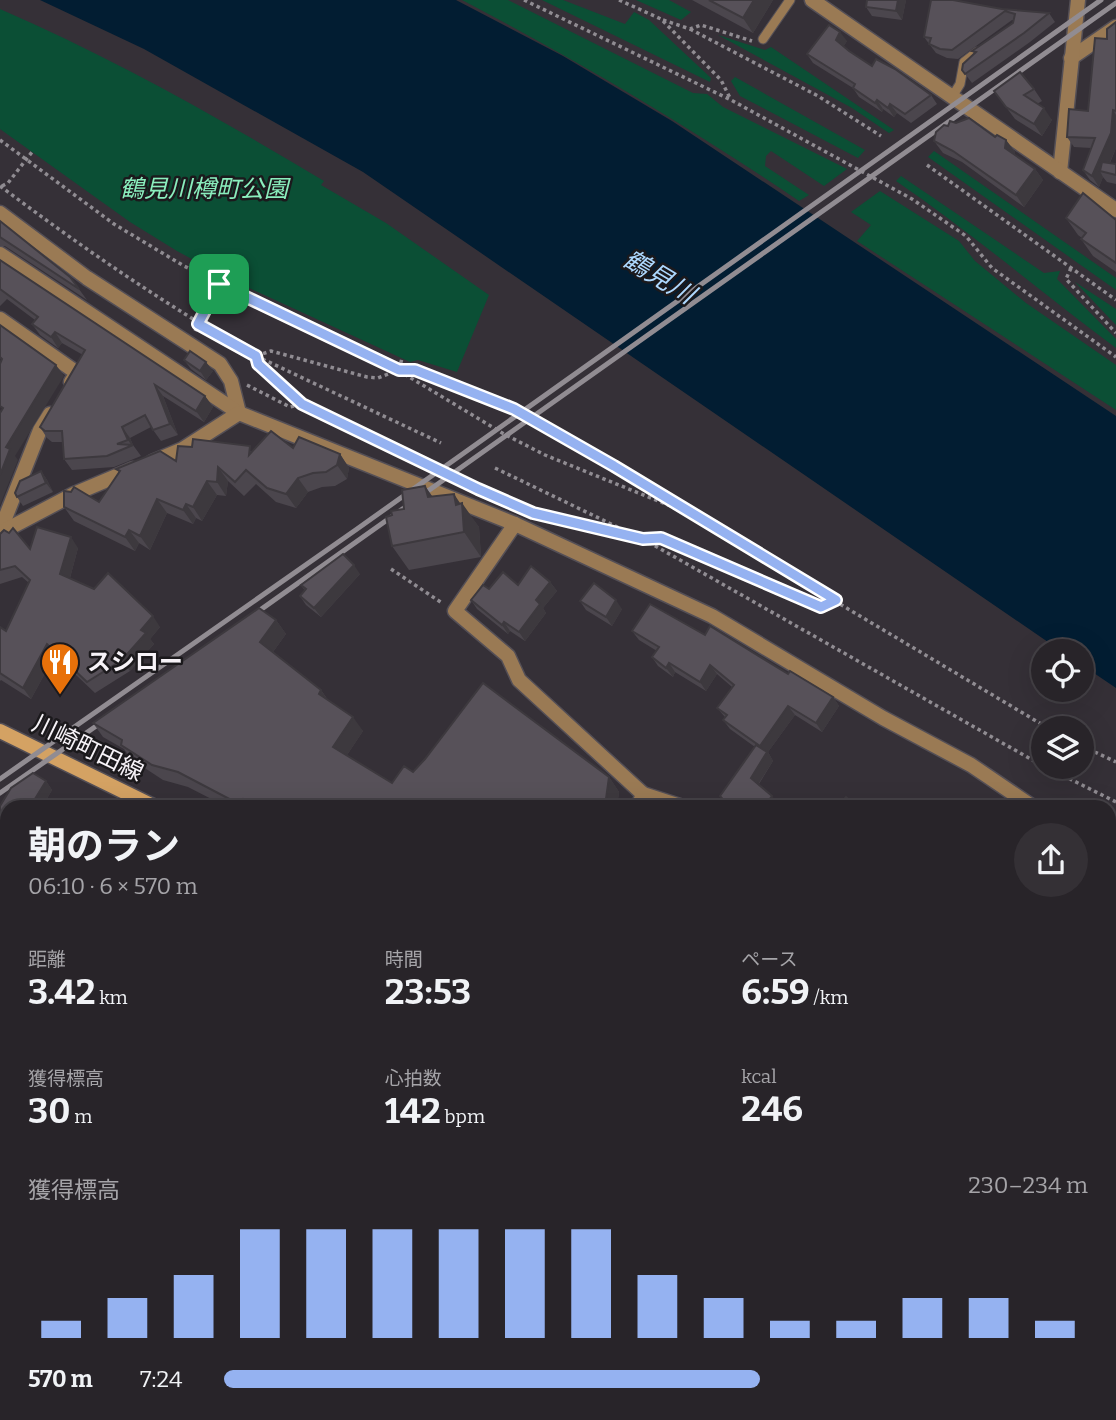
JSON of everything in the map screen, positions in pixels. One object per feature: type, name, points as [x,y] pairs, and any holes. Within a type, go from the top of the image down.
[{"type":"main road","name":"川崎町田線","points":[[0,731],[131,800]]},
{"type":"street","points":[[812,0],[1116,210]]},
{"type":"street","points":[[1060,172],[1078,0]]},
{"type":"street","points":[[1071,58],[1116,27]]},
{"type":"street","points":[[0,213],[87,278],[220,364],[231,382],[239,413]]},
{"type":"street","points":[[0,254],[239,413],[515,524],[712,616],[883,718],[971,765],[1023,800]]},
{"type":"street","points":[[0,319],[77,373],[40,430],[0,532]]},
{"type":"street","points":[[0,532],[74,494],[183,450],[239,413]]},
{"type":"street","points":[[515,524],[455,611],[508,656],[519,680],[640,800]]},
{"type":"lane","points":[[763,39],[790,0]]},
{"type":"lane","points":[[952,97],[960,84],[964,62],[984,47]]},
{"type":"path","points":[[524,0],[731,100],[912,199],[967,236],[992,268],[1116,357]]},
{"type":"path","points":[[619,0],[690,29],[818,96],[881,136]]},
{"type":"path","points":[[661,19],[721,80],[731,100]]},
{"type":"path","points":[[690,29],[701,25],[755,42],[763,39]]},
{"type":"path","points":[[0,140],[114,224],[219,284],[399,370],[504,434],[545,455],[687,513]]},
{"type":"path","points":[[0,186],[8,183],[32,152]]},
{"type":"path","points":[[927,164],[1116,300]]},
{"type":"path","points":[[0,186],[103,263],[198,324],[256,356],[441,443]]},
{"type":"path","points":[[1071,268],[1066,279],[1116,333]]},
{"type":"path","points":[[195,330],[225,277]]},
{"type":"path","points":[[256,356],[271,351],[367,377],[386,377],[399,370],[415,370],[514,409],[614,466],[687,513],[1031,718]]},
{"type":"path","points":[[256,356],[258,364],[302,404],[533,513],[643,539],[661,538],[821,607],[836,600]]},
{"type":"path","points":[[399,370],[402,358]]},
{"type":"path","points":[[231,382],[242,383],[290,407],[302,404]]},
{"type":"path","points":[[495,468],[643,539],[1031,759]]},
{"type":"path","points":[[391,569],[455,611]]},
{"type":"path","points":[[1094,752],[1116,762]]},
{"type":"path","points":[[1070,779],[1112,800]]},
{"type":"green space","points":[[462,0],[508,0],[693,93],[707,94],[723,107],[847,169],[824,186],[771,151],[766,156],[765,166],[809,195],[799,201],[634,96]]},
{"type":"green space","points":[[542,0],[563,0],[625,24],[634,12],[649,20],[711,78],[710,82]]},
{"type":"green space","points":[[636,0],[669,0],[691,12],[681,20]]},
{"type":"green space","name":"鶴見川樽町公園","points":[[0,9],[124,68],[285,158],[324,181],[321,185],[386,223],[489,295],[457,372],[418,360],[410,362],[225,277],[130,222],[0,129]]},
{"type":"green space","points":[[718,35],[765,50],[771,47],[894,130],[889,133],[852,108]]},
{"type":"green space","points":[[735,77],[865,150],[858,158],[740,96],[731,81]]},
{"type":"green space","points":[[934,151],[1116,278],[1116,290],[928,157]]},
{"type":"green space","points":[[901,176],[1044,273],[1060,271],[1057,279],[1116,339],[1116,348],[896,181]]},
{"type":"green space","points":[[880,191],[959,241],[975,261],[1026,303],[1116,365],[1116,410],[857,241],[871,225],[851,212]]},
{"type":"green space","points":[[1075,282],[1116,309],[1116,325]]},
{"type":"water","name":"鶴見川","points":[[40,0],[456,0],[563,56],[672,121],[1116,416],[1116,688],[1094,673],[1094,639],[1044,639],[363,172],[144,49]]},
{"type":"building","points":[[709,0],[754,0],[743,18]]},
{"type":"building","points":[[867,0],[898,0],[896,11],[866,7]]},
{"type":"building","points":[[931,0],[953,0],[1002,9],[1049,13],[965,74],[962,70],[963,64],[976,52],[972,51],[1013,23],[1015,14],[1005,11],[952,50],[940,49],[929,44],[931,38],[924,37]]},
{"type":"building","points":[[1116,22],[1116,111],[1113,110],[1111,133],[1092,176],[1083,170],[1095,138],[1067,137],[1069,109],[1088,111],[1095,38],[1107,39],[1107,29]]},
{"type":"building","points":[[829,25],[840,32],[836,40],[849,51],[872,66],[876,59],[895,69],[931,95],[905,114],[890,104],[888,108],[877,100],[875,103],[853,88],[855,84],[807,54]]},
{"type":"building","points":[[1020,72],[1034,89],[1024,95],[1044,108],[1034,124],[1006,107],[994,91]]},
{"type":"building","points":[[969,118],[995,137],[997,135],[1006,140],[1005,148],[1035,169],[1016,195],[934,141],[936,132],[944,125],[948,126],[950,121],[956,123]]},
{"type":"building","points":[[1102,162],[1116,164],[1116,175],[1100,171]]},
{"type":"building","points":[[1083,193],[1116,220],[1116,263],[1081,239],[1086,233],[1066,218]]},
{"type":"building","points":[[0,221],[70,277],[79,289],[0,237]]},
{"type":"building","points":[[0,260],[205,396],[196,411],[155,385],[170,424],[153,430],[145,415],[122,427],[128,440],[117,444],[133,445],[107,456],[64,459],[62,431],[45,431],[40,427],[85,350],[55,332],[51,337],[32,324],[38,317],[0,289]]},
{"type":"building","points":[[0,325],[56,365],[6,447],[10,449],[0,475],[0,413],[3,408],[0,406]]},
{"type":"building","points":[[190,351],[206,362],[200,371],[184,360]]},
{"type":"building","points":[[271,431],[293,448],[299,437],[340,454],[337,465],[326,472],[298,478],[286,494],[267,488],[246,470],[235,482],[218,467],[217,482],[207,481],[193,507],[186,504],[183,510],[157,499],[140,536],[129,530],[125,537],[64,507],[64,491],[71,492],[74,487],[99,502],[120,471],[116,469],[160,451],[176,461],[178,446],[192,447],[193,439],[250,446],[249,455]]},
{"type":"building","points":[[41,471],[46,483],[17,497],[15,493],[20,481]]},
{"type":"building","points":[[425,486],[428,497],[454,494],[456,505],[462,503],[464,532],[392,546],[386,517],[392,515],[391,511],[404,509],[402,490]]},
{"type":"building","points":[[37,527],[71,537],[60,574],[94,589],[108,573],[153,616],[141,630],[146,633],[122,660],[87,682],[47,644],[23,688],[0,673],[0,627],[6,631],[30,580],[15,566],[0,570],[0,534],[4,530],[9,533],[13,528],[30,549]]},
{"type":"building","points":[[343,554],[354,565],[314,608],[300,596],[306,589],[301,585]]},
{"type":"building","points":[[531,566],[550,582],[536,600],[540,604],[519,632],[504,622],[502,625],[471,600],[483,585],[489,589],[503,572],[518,585]]},
{"type":"building","points":[[594,583],[616,600],[606,617],[580,601]]},
{"type":"building","points":[[650,604],[705,635],[710,626],[788,674],[790,671],[833,697],[816,723],[788,706],[760,746],[723,720],[727,715],[717,708],[734,685],[710,665],[700,682],[669,663],[666,668],[652,657],[659,647],[632,631]]},
{"type":"building","points":[[259,608],[276,620],[260,642],[321,690],[319,694],[353,717],[333,747],[392,783],[404,766],[413,772],[425,759],[483,683],[609,777],[605,800],[231,800],[178,772],[152,765],[121,745],[122,740],[93,723]]},
{"type":"building","points":[[756,745],[767,752],[751,778],[772,796],[769,800],[723,800],[720,796]]},
{"type":"building","points":[[33,773],[46,781],[34,800],[4,800],[11,788]]},
{"type":"railway","points":[[0,779],[357,529],[1101,0]]},
{"type":"railway","points":[[246,620],[1116,3]]},
{"type":"railway","points":[[0,793],[112,715]]},
{"type":"place","name":"スシロー","points":[[60,696]]},
{"type":"route","points":[[219,284],[399,370],[415,370],[514,409],[836,600],[821,607],[661,538],[643,539],[533,513],[302,404],[258,364],[256,356],[198,324],[219,284]]}]
